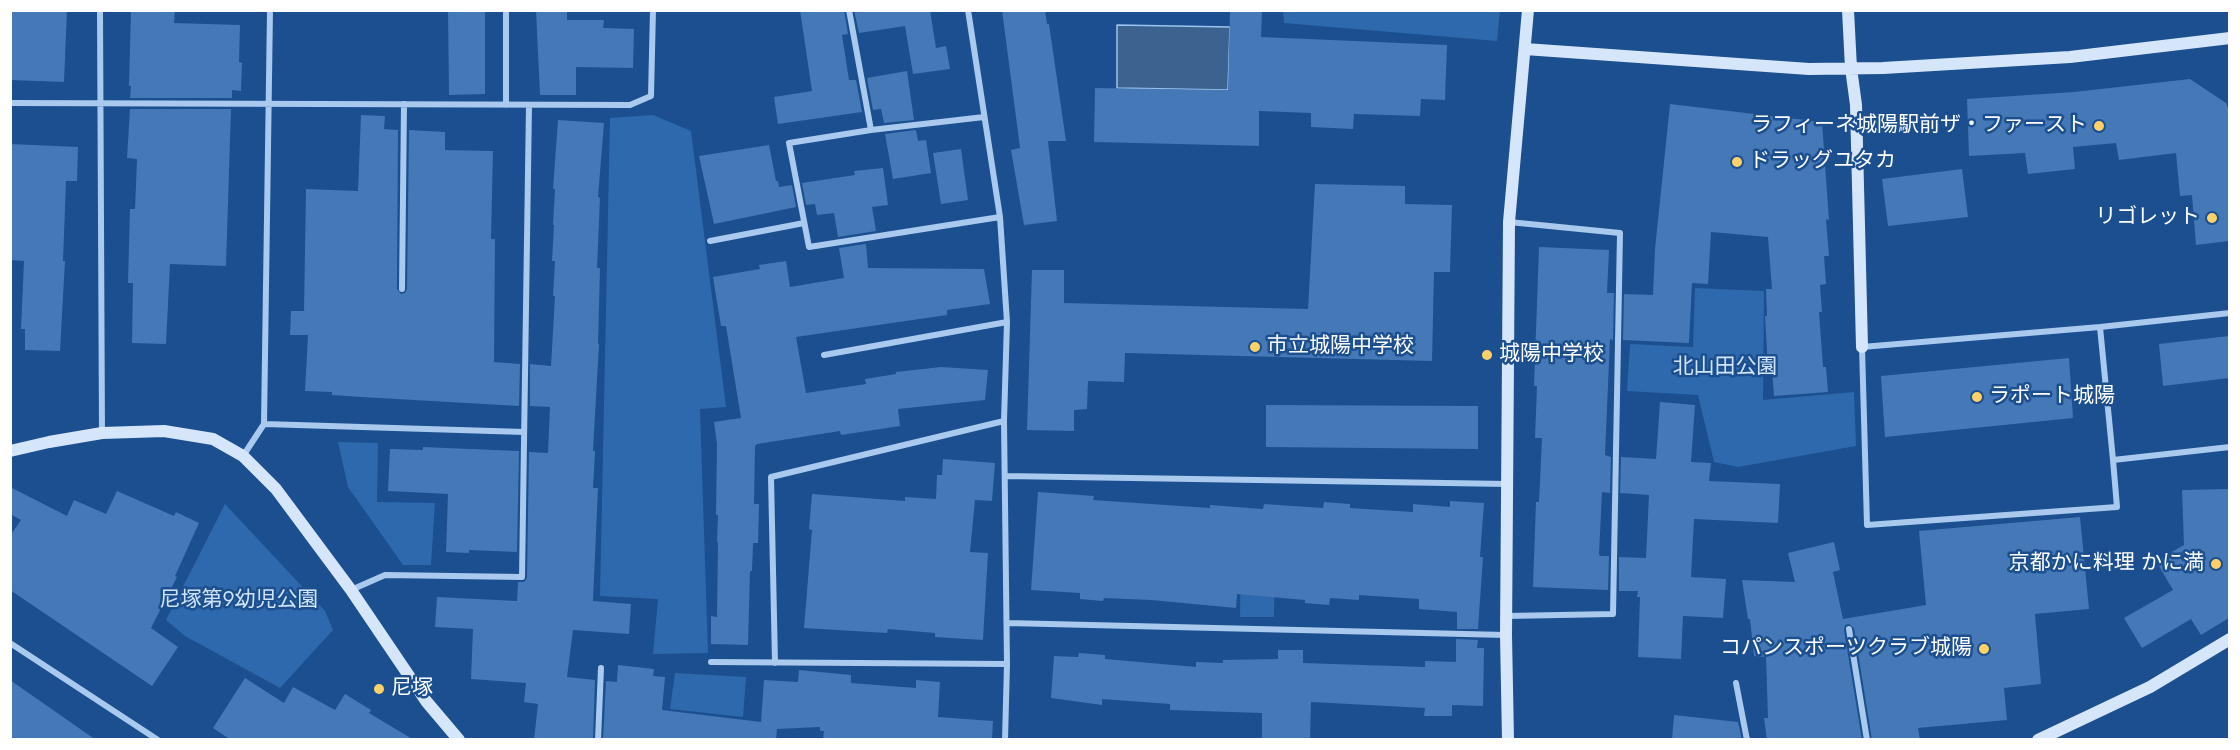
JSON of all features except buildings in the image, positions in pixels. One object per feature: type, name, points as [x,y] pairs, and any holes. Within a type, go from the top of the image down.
[{"type":"street","points":[[100,10],[102,433]]},
{"type":"street","points":[[243,456],[264,424],[270,10]]},
{"type":"street","points":[[506,10],[506,105]]},
{"type":"street","points":[[10,103],[630,105],[651,96],[653,10]]},
{"type":"street","points":[[849,10],[871,130]]},
{"type":"street","points":[[968,10],[999,217],[1007,322],[1004,422],[1007,623],[1005,740]]},
{"type":"street","points":[[1508,740],[1506,616],[1509,222],[1528,10]]},
{"type":"street","points":[[1848,10],[1851,68],[1856,105],[1867,525],[2117,507],[2100,327]]},
{"type":"street","points":[[1525,49],[1809,69],[1883,68],[2070,57],[2229,38]]},
{"type":"street","points":[[402,289],[404,104]]},
{"type":"street","points":[[351,590],[384,575],[522,577],[529,105]]},
{"type":"street","points":[[984,117],[871,130],[789,143],[809,247],[999,217]]},
{"type":"street","points":[[1506,616],[1613,614],[1620,233],[1509,222]]},
{"type":"street","points":[[710,240],[804,223]]},
{"type":"street","points":[[1862,347],[2100,327],[2229,313]]},
{"type":"street","points":[[824,355],[1007,322]]},
{"type":"street","points":[[775,663],[771,477],[1004,422]]},
{"type":"street","points":[[264,424],[524,432]]},
{"type":"street","points":[[10,451],[49,441],[102,433],[164,431],[213,439],[243,456],[276,489],[351,590],[426,701],[459,740]]},
{"type":"street","points":[[2113,460],[2229,447]]},
{"type":"street","points":[[1005,476],[1508,484]]},
{"type":"street","points":[[1007,623],[1506,635]]},
{"type":"street","points":[[1849,629],[1867,740]]},
{"type":"street","points":[[2038,740],[2150,687],[2229,639]]},
{"type":"street","points":[[10,643],[158,740]]},
{"type":"street","points":[[711,662],[1007,664]]},
{"type":"street","points":[[598,740],[601,668]]},
{"type":"street","points":[[1736,682],[1747,740]]},
{"type":"green space","points":[[1283,10],[1500,11],[1497,41],[1284,23]]},
{"type":"green space","points":[[653,115],[691,131],[726,407],[700,409],[708,653],[653,654],[658,599],[600,596],[610,118]]},
{"type":"green space","name":"北山田公園","points":[[1695,288],[1764,291],[1763,400],[1854,392],[1856,446],[1738,467],[1714,462],[1698,395],[1627,391],[1630,344],[1693,347]]},
{"type":"green space","points":[[338,442],[378,443],[377,502],[435,503],[431,565],[403,565],[348,487]]},
{"type":"green space","name":"尼塚第9幼児公園","points":[[225,504],[325,611],[333,630],[280,688],[185,636],[166,620]]},
{"type":"green space","points":[[1241,551],[1275,552],[1274,617],[1240,617]]},
{"type":"green space","points":[[675,673],[746,677],[743,717],[670,709]]},
{"type":"shaded area","points":[[1117,25],[1230,27],[1228,90],[1117,88]]},
{"type":"place","name":"ラフィーネ城陽駅前ザ・ファースト","points":[[2099,126]]},
{"type":"place","name":"ドラッグユタカ","points":[[1737,162]]},
{"type":"place","name":"リゴレット","points":[[2212,218]]},
{"type":"place","name":"市立城陽中学校","points":[[1255,347]]},
{"type":"place","name":"城陽中学校","points":[[1487,355]]},
{"type":"place","name":"ラポート城陽","points":[[1977,397]]},
{"type":"place","name":"京都かに料理 かに満","points":[[2216,564]]},
{"type":"place","name":"コパンスポーツクラブ城陽","points":[[1984,649]]},
{"type":"place","name":"尼塚","points":[[379,689]]}]
